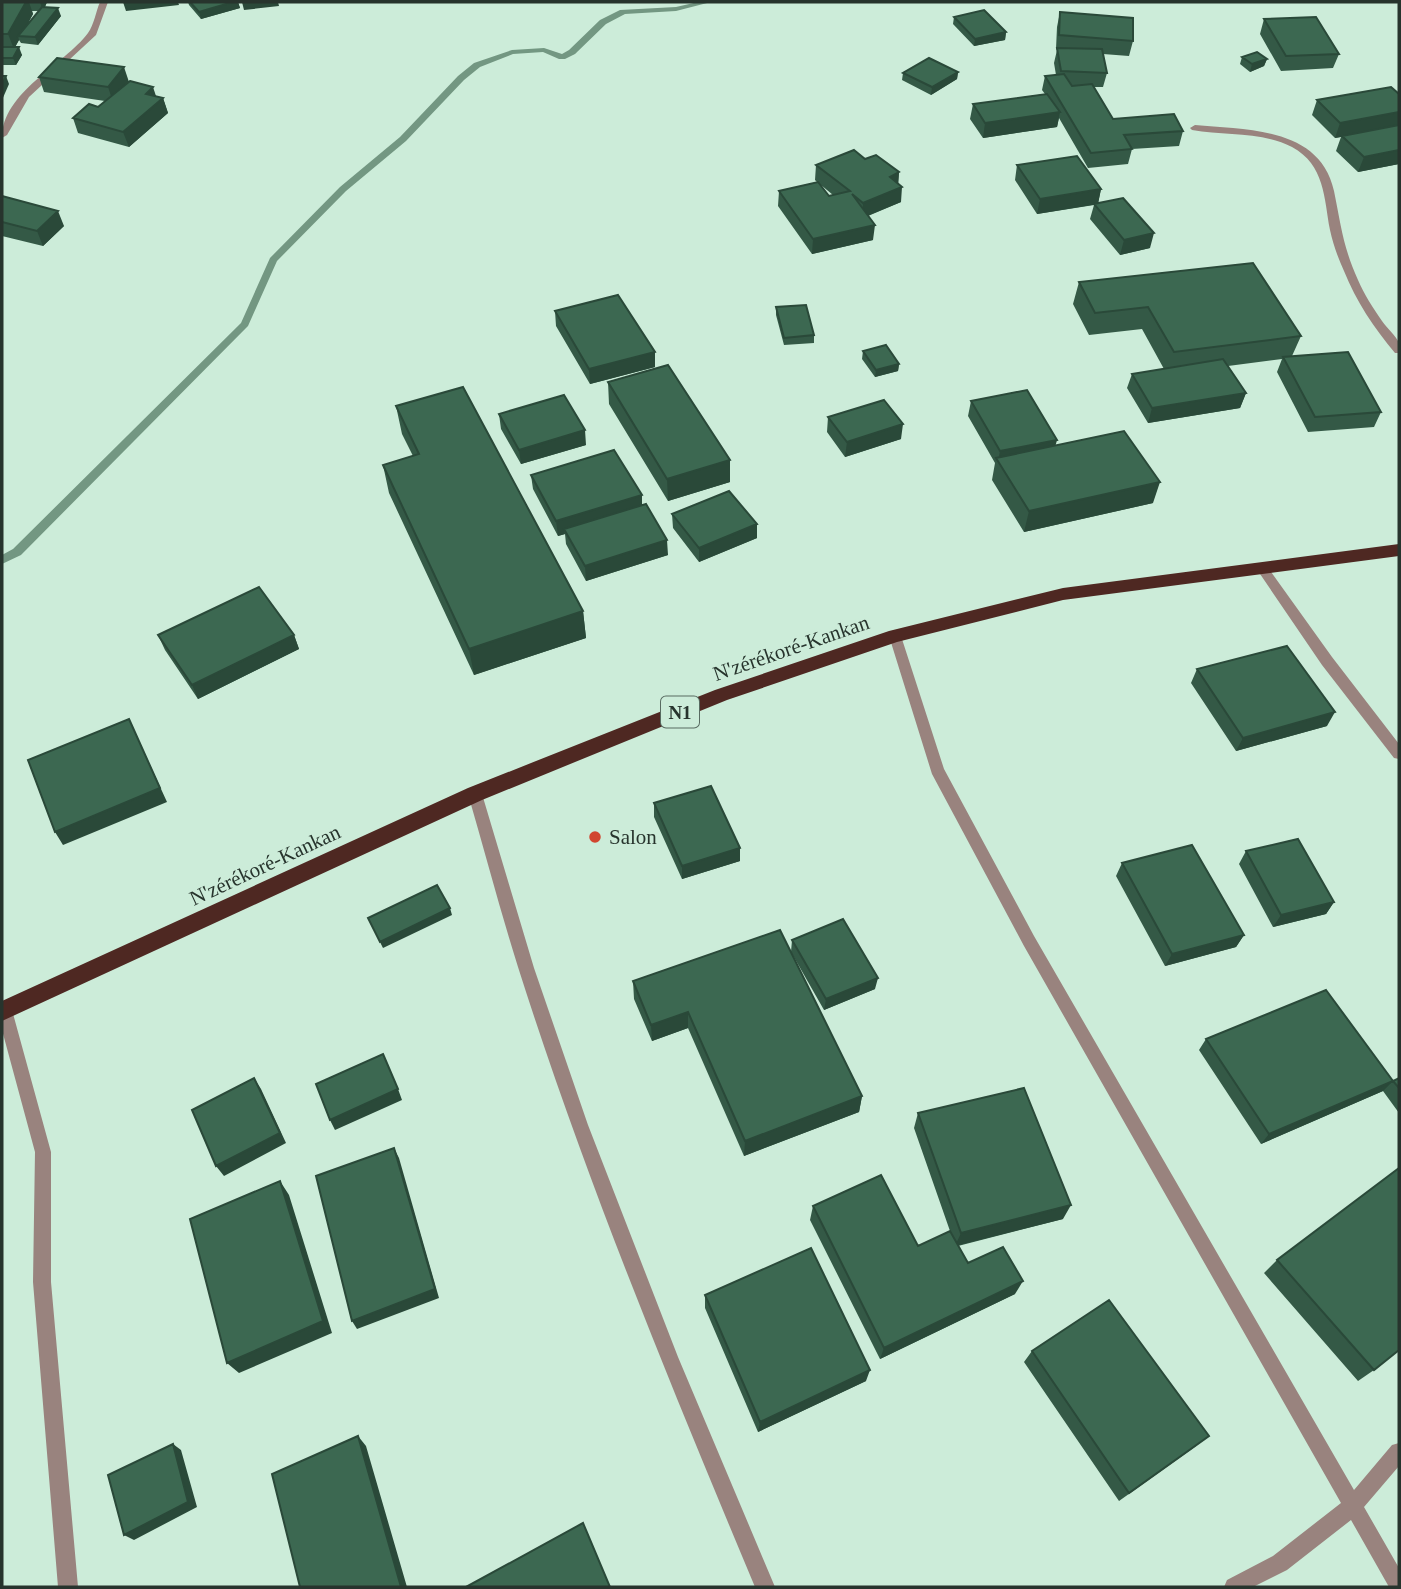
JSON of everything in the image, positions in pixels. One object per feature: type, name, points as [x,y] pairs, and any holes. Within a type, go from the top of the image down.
[{"type":"highway","name":"N'zérékoré-Kankan","points":[[3,1010],[475,794],[721,695],[895,636],[1063,594],[1399,550]]},
{"type":"street","points":[[2,135],[25,95],[93,33],[104,2]]},
{"type":"street","points":[[1195,128],[1270,137],[1304,150],[1320,166],[1332,204],[1337,237],[1351,276],[1383,331],[1399,350]]},
{"type":"street","points":[[1262,568],[1327,661],[1399,754]]},
{"type":"street","points":[[895,636],[937,770],[1029,941],[1399,1587]]},
{"type":"street","points":[[475,794],[526,967],[596,1167],[713,1467],[765,1587]]},
{"type":"street","points":[[3,1010],[43,1152],[41,1282],[68,1587]]},
{"type":"street","points":[[1234,1587],[1279,1563],[1353,1506],[1399,1451]]},
{"type":"building","points":[[2,2],[26,2],[8,34],[2,34]]},
{"type":"building","points":[[190,2],[233,2],[199,12]]},
{"type":"building","points":[[42,7],[58,8],[35,37],[18,36]]},
{"type":"building","points":[[984,10],[1006,32],[975,39],[954,17]]},
{"type":"building","points":[[1060,12],[1133,18],[1133,41],[1059,35]]},
{"type":"building","points":[[1316,17],[1339,54],[1286,56],[1264,19]]},
{"type":"building","points":[[2,47],[19,47],[13,58],[2,58]]},
{"type":"building","points":[[1057,48],[1102,49],[1107,73],[1061,71]]},
{"type":"building","points":[[1257,52],[1267,59],[1252,64],[1242,57]]},
{"type":"building","points":[[57,58],[124,67],[108,87],[39,77]]},
{"type":"building","points":[[929,58],[958,72],[932,87],[903,73]]},
{"type":"building","points":[[1064,74],[1072,86],[1092,84],[1113,119],[1174,114],[1183,131],[1124,135],[1132,149],[1091,153],[1045,76]]},
{"type":"building","points":[[130,81],[153,87],[146,94],[163,98],[123,132],[73,118],[89,104],[98,107]]},
{"type":"building","points":[[1391,87],[1399,94],[1399,112],[1340,123],[1317,100]]},
{"type":"building","points":[[1047,94],[1060,112],[985,123],[973,104]]},
{"type":"building","points":[[1399,125],[1399,150],[1364,157],[1342,136]]},
{"type":"building","points":[[854,150],[865,159],[876,155],[899,172],[890,177],[902,187],[863,203],[852,194],[875,225],[813,239],[779,191],[818,182],[829,196],[850,191],[816,165]]},
{"type":"building","points":[[1077,156],[1101,189],[1040,199],[1017,165]]},
{"type":"building","points":[[2,196],[58,211],[37,231],[2,222]]},
{"type":"building","points":[[1123,198],[1154,233],[1124,240],[1094,204]]},
{"type":"building","points":[[1253,263],[1301,336],[1174,352],[1148,307],[1095,313],[1079,282]]},
{"type":"building","points":[[618,295],[655,352],[589,369],[555,311]]},
{"type":"building","points":[[806,305],[814,335],[784,338],[776,307]]},
{"type":"building","points":[[886,345],[899,364],[876,370],[863,351]]},
{"type":"building","points":[[1348,352],[1381,412],[1315,417],[1283,357]]},
{"type":"building","points":[[1223,359],[1246,393],[1152,408],[1132,374]]},
{"type":"building","points":[[668,365],[730,460],[667,479],[608,382]]},
{"type":"building","points":[[463,387],[583,611],[469,649],[383,465],[419,454],[396,406]]},
{"type":"building","points":[[1027,390],[1057,440],[1000,451],[971,401]]},
{"type":"building","points":[[564,395],[585,430],[519,450],[499,414]]},
{"type":"building","points":[[884,400],[903,424],[847,442],[828,417]]},
{"type":"building","points":[[1124,431],[1160,482],[1029,511],[996,458]]},
{"type":"building","points":[[614,450],[642,495],[556,521],[531,475]]},
{"type":"building","points":[[729,491],[757,524],[699,548],[672,514]]},
{"type":"building","points":[[646,504],[667,540],[585,566],[564,529]]},
{"type":"building","points":[[259,587],[294,635],[192,685],[158,635]]},
{"type":"building","points":[[1287,646],[1335,712],[1243,738],[1197,669]]},
{"type":"building","points":[[129,719],[160,788],[55,832],[28,760]]},
{"type":"building","points":[[711,786],[740,848],[682,866],[654,803]]},
{"type":"building","points":[[1298,839],[1334,902],[1281,915],[1246,851]]},
{"type":"building","points":[[1192,845],[1244,935],[1172,954],[1122,863]]},
{"type":"building","points":[[437,885],[450,908],[380,942],[368,918]]},
{"type":"building","points":[[843,919],[878,978],[826,999],[792,940]]},
{"type":"building","points":[[780,930],[862,1096],[745,1141],[688,1012],[651,1025],[633,981]]},
{"type":"building","points":[[1326,990],[1393,1081],[1269,1134],[1206,1039]]},
{"type":"building","points":[[383,1054],[398,1089],[330,1120],[316,1084]]},
{"type":"building","points":[[254,1078],[280,1133],[216,1166],[192,1110]]},
{"type":"building","points":[[1024,1088],[1071,1205],[961,1233],[918,1113]]},
{"type":"building","points":[[394,1148],[435,1289],[352,1321],[316,1176]]},
{"type":"building","points":[[1399,1168],[1399,1350],[1374,1370],[1277,1260]]},
{"type":"building","points":[[881,1175],[918,1246],[950,1231],[968,1263],[1003,1247],[1023,1281],[884,1348],[813,1206]]},
{"type":"building","points":[[280,1181],[323,1321],[227,1363],[190,1219]]},
{"type":"building","points":[[811,1248],[870,1370],[760,1422],[705,1295]]},
{"type":"building","points":[[1109,1300],[1209,1436],[1129,1493],[1032,1351]]},
{"type":"building","points":[[358,1436],[401,1587],[300,1587],[272,1474]]},
{"type":"building","points":[[173,1444],[188,1502],[124,1535],[108,1475]]},
{"type":"building","points":[[583,1523],[610,1587],[466,1587]]},
{"type":"waterway","points":[[2,560],[17,552],[245,324],[273,260],[343,189],[403,139],[461,78],[477,65],[512,52],[544,50],[562,57],[572,52],[603,22],[623,12],[676,9],[707,2]]},
{"type":"place","name":"Salon","points":[[595,837]]}]
